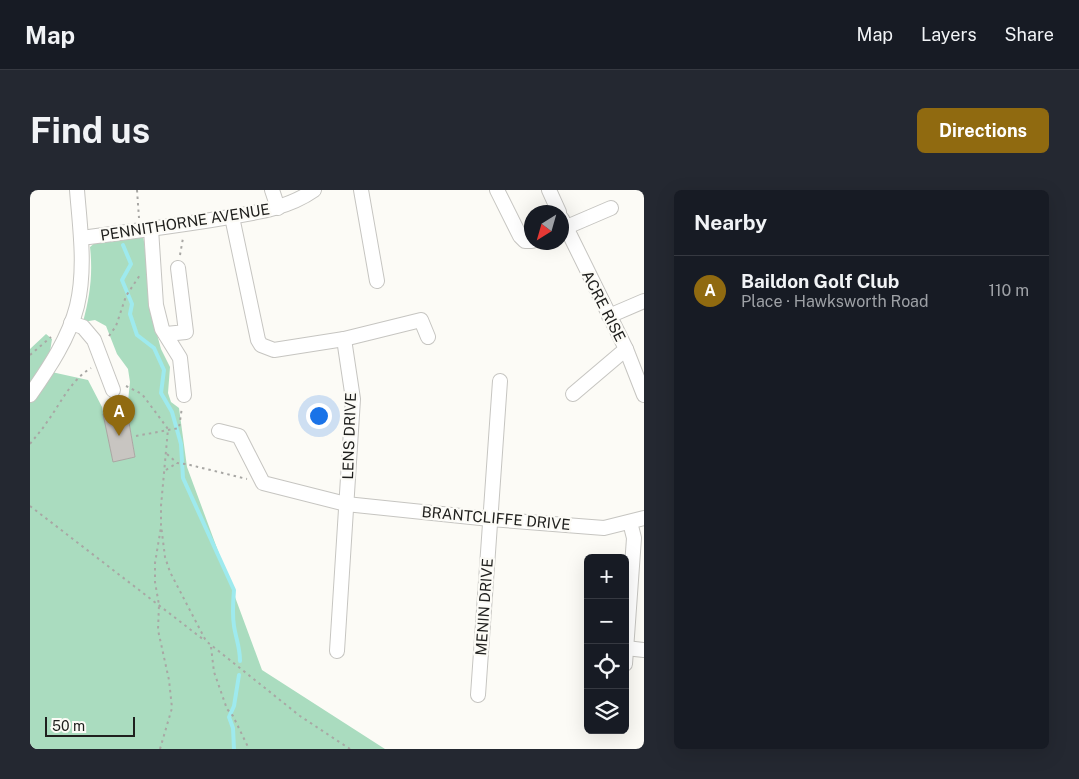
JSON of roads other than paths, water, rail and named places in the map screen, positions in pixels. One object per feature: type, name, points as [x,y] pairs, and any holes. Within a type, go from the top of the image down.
[{"type":"street","points":[[30,395],[46,371],[72,324],[77,305],[81,279],[81,238],[77,190]]},
{"type":"street","points":[[272,190],[278,208]]},
{"type":"street","name":"PENNITHORNE AVENUE","points":[[81,238],[185,225],[278,208],[314,190]]},
{"type":"street","points":[[361,190],[376,281]]},
{"type":"street","points":[[497,190],[520,236],[524,240]]},
{"type":"street","points":[[549,190],[556,205]]},
{"type":"street","points":[[569,224],[611,208]]},
{"type":"street","points":[[232,217],[258,340],[261,345],[274,350],[344,339],[421,320],[428,337]]},
{"type":"street","points":[[146,229],[156,305],[162,329],[180,358],[184,395]]},
{"type":"street","name":"ACRE RISE","points":[[569,238],[626,349],[644,395]]},
{"type":"street","points":[[166,334],[186,332],[178,268]]},
{"type":"street","points":[[609,316],[644,301]]},
{"type":"street","points":[[72,324],[83,327],[94,340],[111,385]]},
{"type":"street","name":"LENS DRIVE","points":[[336,651],[353,399],[344,339]]},
{"type":"street","points":[[573,394],[626,349]]},
{"type":"street","name":"MENIN DRIVE","points":[[478,696],[500,381]]},
{"type":"street","name":"BRANTCLIFFE DRIVE","points":[[219,431],[240,436],[263,483],[346,504],[490,519],[604,528],[644,518]]},
{"type":"street","points":[[626,644],[634,538],[630,522]]},
{"type":"street","points":[[629,648],[644,650]]},
{"type":"waterway","points":[[123,245],[131,264],[122,280],[132,304],[130,314],[137,335],[154,348],[164,370],[161,393],[172,412],[181,444],[183,478],[234,590],[233,622],[240,661]]},
{"type":"waterway","points":[[234,749],[233,728],[229,717],[234,706],[239,675]]},
{"type":"place","name":"Baildon Golf Club","points":[[119,436]]}]
